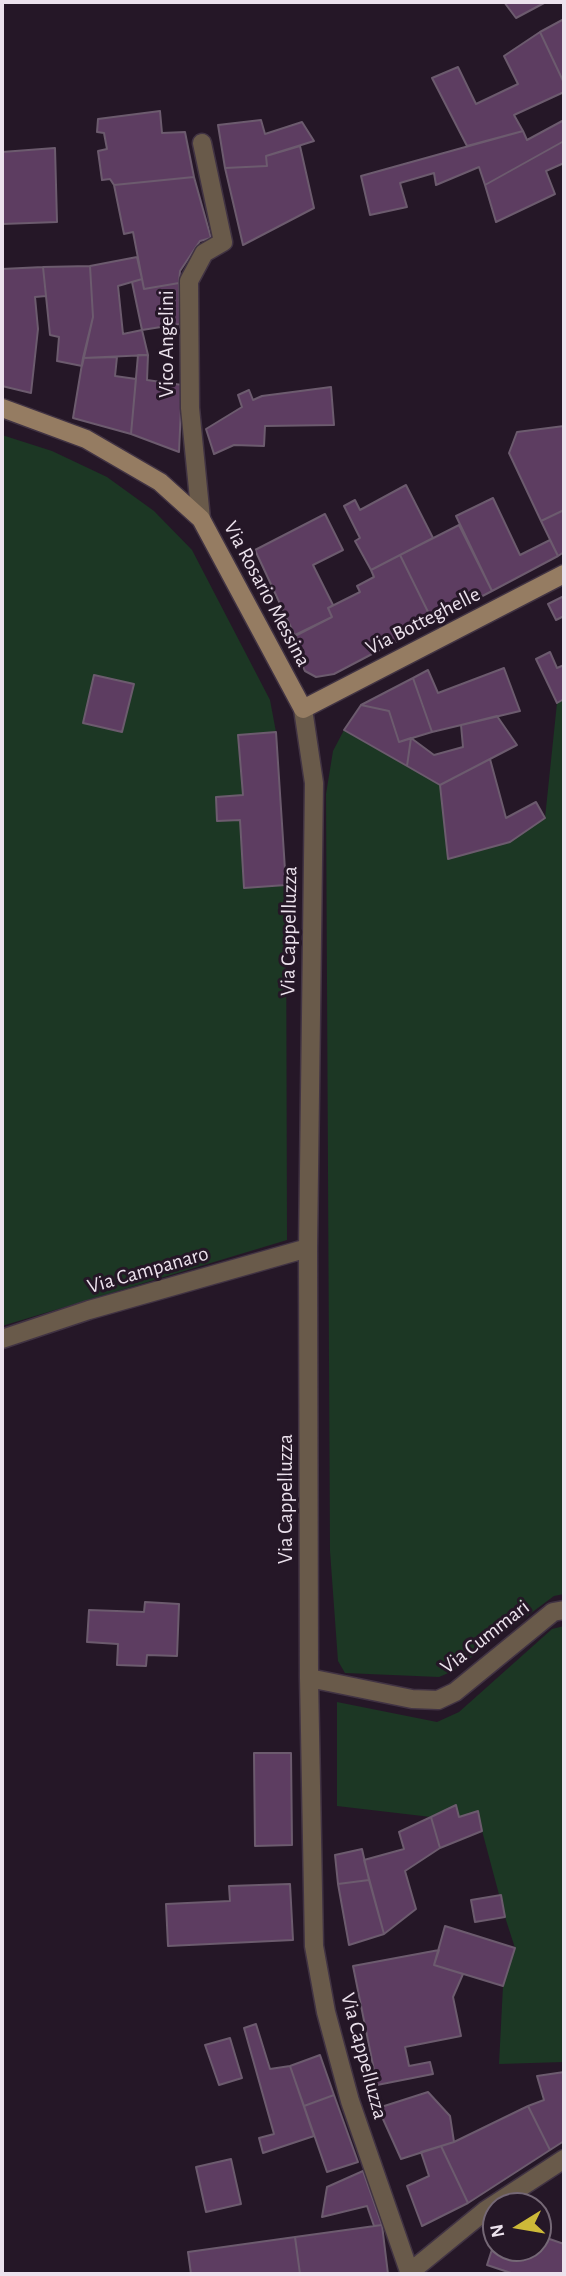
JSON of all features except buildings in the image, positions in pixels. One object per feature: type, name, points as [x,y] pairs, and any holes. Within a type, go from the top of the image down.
[{"type":"street","name":"Vico Angelini","points":[[201,519],[190,408],[189,281],[204,253],[223,242],[202,143]]},
{"type":"street","name":"Via Rosario Messina","points":[[2,408],[86,439],[160,482],[201,519],[303,709]]},
{"type":"street","name":"Via Botteghelle","points":[[303,709],[564,574]]},
{"type":"street","name":"Via Cappelluzza","points":[[303,709],[314,783],[307,1248],[309,1678],[314,1946],[326,2012],[350,2101],[410,2274]]},
{"type":"street","name":"Via Campanaro","points":[[2,1339],[89,1310],[307,1248]]},
{"type":"street","name":"Via Cummari","points":[[309,1678],[412,1699],[438,1700],[456,1692],[553,1612],[564,1610]]},
{"type":"street","points":[[410,2274],[486,2210],[564,2159]]},
{"type":"green space","points":[[2,435],[52,451],[107,477],[154,511],[192,550],[270,700],[276,732],[286,885],[287,1240],[2,1326]]},
{"type":"green space","points":[[564,699],[564,1594],[554,1596],[453,1671],[439,1677],[345,1673],[338,1661],[330,1551],[326,794],[333,751],[344,730],[440,785],[448,858],[545,818],[557,703]]},
{"type":"green space","points":[[564,1626],[564,2062],[499,2064],[503,1986],[515,1948],[477,1812],[459,1817],[455,1805],[431,1817],[337,1806],[337,1702],[437,1722],[459,1712],[552,1629]]}]
